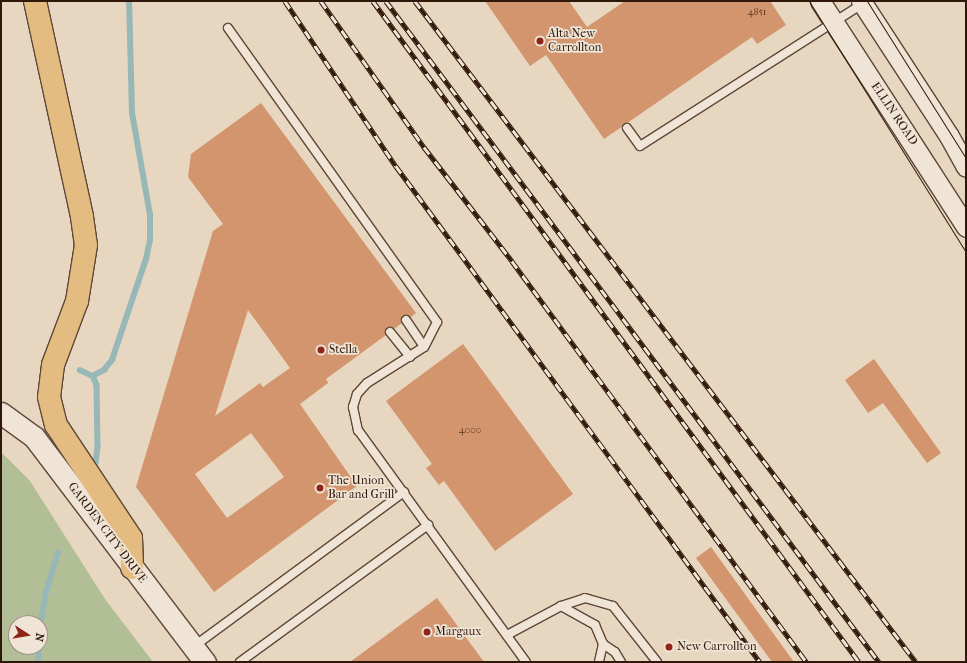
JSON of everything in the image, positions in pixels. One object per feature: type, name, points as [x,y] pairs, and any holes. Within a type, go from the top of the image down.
[{"type":"highway","points":[[35,1],[82,218],[86,245],[77,301],[52,365],[49,397],[56,425],[131,538],[132,568]]},
{"type":"main road","name":"GARDEN CITY DRIVE","points":[[1,413],[34,437],[132,568],[199,654]]},
{"type":"street","name":"ELLIN ROAD","points":[[820,1],[966,227]]},
{"type":"street","points":[[862,2],[949,136],[966,167]]},
{"type":"lane","points":[[627,128],[640,146],[834,23],[862,2]]},
{"type":"lane","points":[[228,28],[437,322],[424,346],[410,357],[367,383],[357,394],[353,407],[358,430],[526,662]]},
{"type":"lane","points":[[406,320],[424,346]]},
{"type":"lane","points":[[390,332],[410,357]]},
{"type":"lane","points":[[199,654],[404,492]]},
{"type":"lane","points":[[240,662],[428,525]]},
{"type":"lane","points":[[507,635],[561,606],[585,598],[613,606],[657,662]]},
{"type":"lane","points":[[561,606],[595,625],[603,644],[615,652],[621,662]]},
{"type":"lane","points":[[599,662],[603,644]]},
{"type":"green space","points":[[1,452],[30,481],[105,599],[153,662],[1,662]]},
{"type":"building","points":[[485,1],[569,1],[587,27],[625,1],[770,1],[786,25],[757,44],[752,37],[604,139],[546,55],[530,66]]},
{"type":"building","name":"Stella","points":[[261,103],[416,313],[411,317],[403,316],[402,323],[394,329],[387,328],[386,335],[326,379],[328,383],[300,404],[357,486],[214,592],[136,487],[213,231],[223,224],[188,177],[191,154]],"holes":[[[248,310],[290,368],[263,387],[260,383],[215,416]],[[251,433],[284,477],[227,518],[195,474]]]},
{"type":"building","points":[[463,344],[573,494],[495,551],[444,481],[439,485],[426,468],[432,464],[386,401]]},
{"type":"building","points":[[874,359],[941,453],[927,463],[883,403],[868,413],[845,380]]},
{"type":"building","points":[[711,547],[794,662],[772,662],[696,558]]},
{"type":"building","name":"Margaux","points":[[437,598],[484,662],[350,662]]},
{"type":"waterway","points":[[93,376],[104,370],[112,360],[146,259],[150,240],[150,215],[132,113],[129,1]]},
{"type":"waterway","points":[[80,370],[93,376],[97,385],[98,447],[96,463]]},
{"type":"waterway","points":[[42,615],[46,592],[58,553]]},
{"type":"waterway","points":[[38,655],[38,662]]},
{"type":"tram line","points":[[809,1],[966,252]]},
{"type":"tram line","points":[[867,1],[966,158]]},
{"type":"railway","points":[[285,1],[396,166],[760,662]]},
{"type":"railway","points":[[321,1],[424,147],[512,261],[807,662]]},
{"type":"railway","points":[[373,1],[859,662]]},
{"type":"railway","points":[[386,1],[879,662]]},
{"type":"railway","points":[[415,1],[916,662]]},
{"type":"place","name":"Alta New Carrollton","points":[[540,41]]},
{"type":"place","name":"Stella","points":[[321,350]]},
{"type":"place","name":"The Union Bar and Grill","points":[[320,488]]},
{"type":"place","name":"Margaux","points":[[427,632]]},
{"type":"place","name":"New Carrollton","points":[[669,647]]}]
